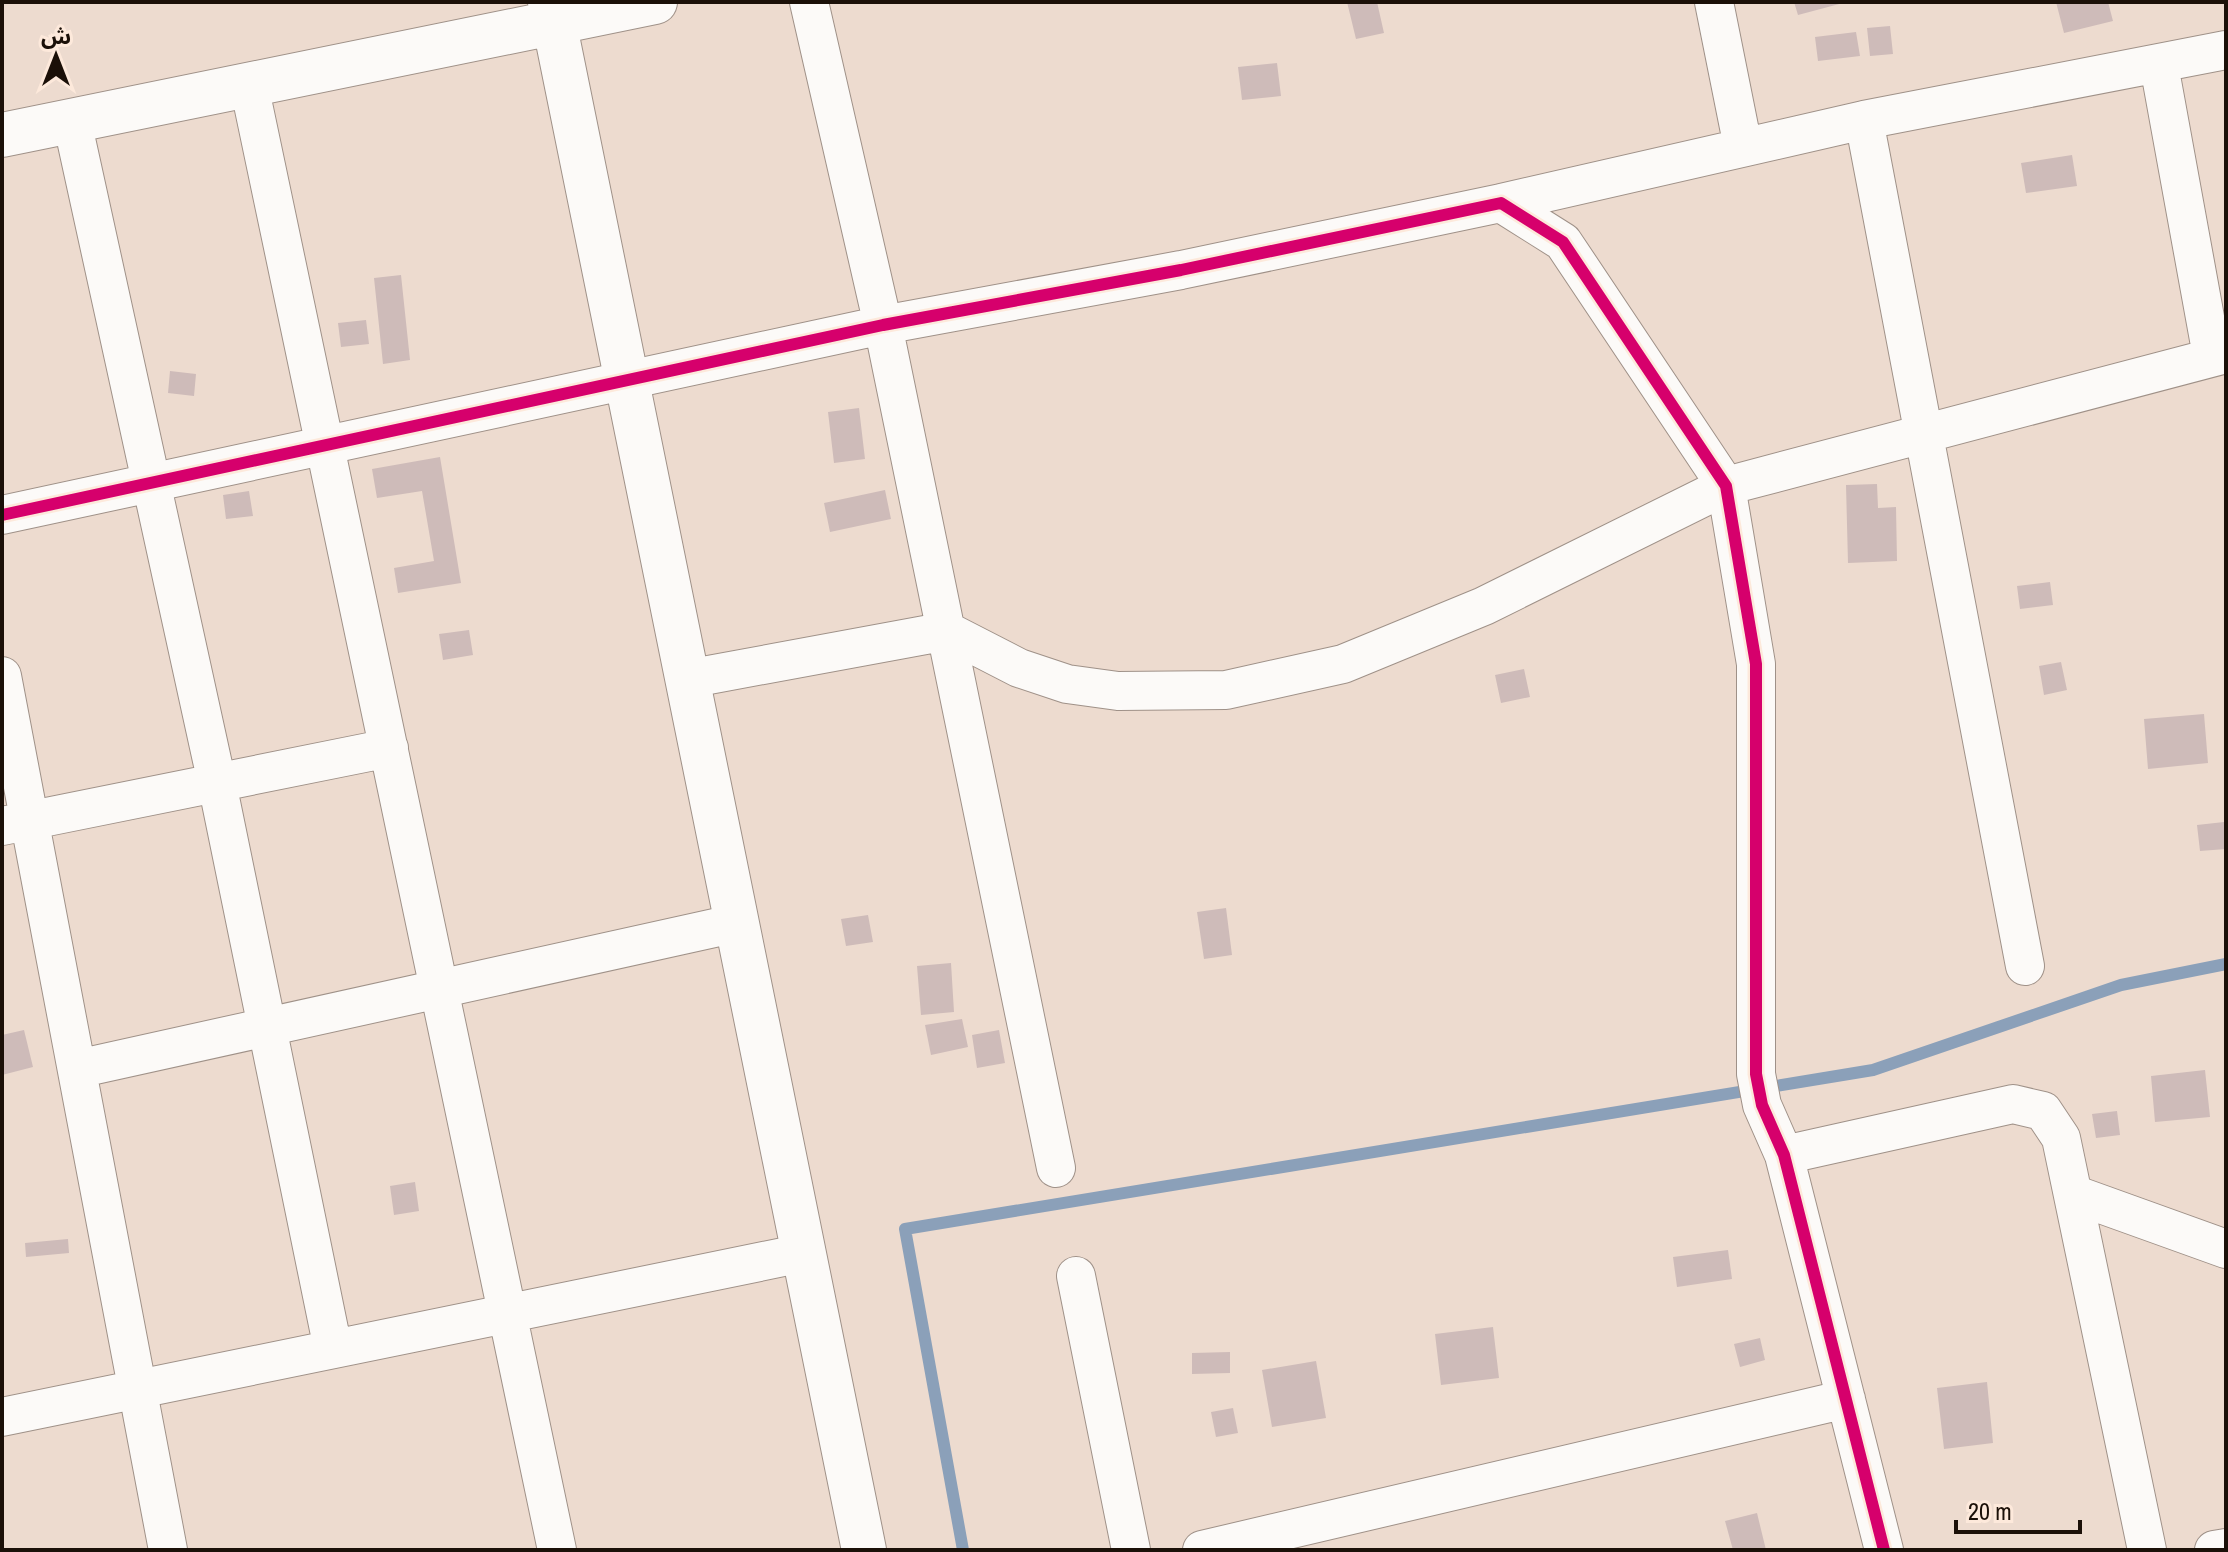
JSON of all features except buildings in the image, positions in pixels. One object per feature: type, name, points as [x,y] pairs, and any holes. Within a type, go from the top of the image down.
[{"type":"street","points":[[2,135],[249,85],[552,12],[655,2]]},
{"type":"street","points":[[809,2],[883,325],[1056,1168]]},
{"type":"street","points":[[1714,2],[1743,147]]},
{"type":"street","points":[[552,12],[864,1550]]},
{"type":"street","points":[[2,515],[883,325],[1181,270],[1501,203],[1864,120],[2226,50]]},
{"type":"street","points":[[687,679],[947,631],[1019,668],[1067,684],[1118,691],[1226,690],[1343,664],[1484,606],[1726,486],[2219,355],[2159,65]]},
{"type":"street","points":[[249,85],[557,1550]]},
{"type":"street","points":[[1864,120],[2025,966]]},
{"type":"street","points":[[72,121],[217,783],[333,1349]]},
{"type":"street","points":[[1501,203],[1563,242],[1726,486],[1756,664],[1756,1074],[1762,1105],[1784,1155],[1884,1550]]},
{"type":"street","points":[[2,676],[16,823],[77,1069],[168,1550]]},
{"type":"street","points":[[16,823],[389,748]]},
{"type":"street","points":[[77,1069],[737,923]]},
{"type":"street","points":[[1784,1155],[2013,1104],[2043,1111],[2061,1138],[2147,1550]]},
{"type":"street","points":[[2073,1194],[2226,1249]]},
{"type":"street","points":[[2,1417],[803,1253]]},
{"type":"street","points":[[1076,1276],[1131,1550]]},
{"type":"street","points":[[1202,1550],[1846,1399]]},
{"type":"street","points":[[2214,1550],[2226,1548]]},
{"type":"waterway","points":[[963,1550],[905,1229],[1873,1070],[2121,985],[2226,964]]},
{"type":"cycle path","points":[[2,515],[883,325],[1181,270],[1501,203],[1563,242],[1726,486],[1756,664],[1756,1074],[1762,1105],[1784,1155],[1884,1550]]}]
